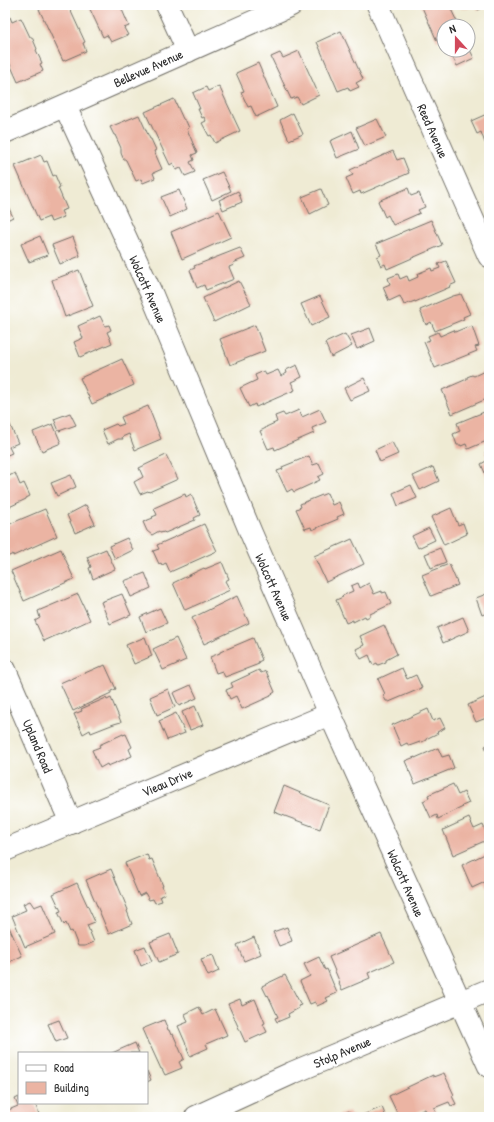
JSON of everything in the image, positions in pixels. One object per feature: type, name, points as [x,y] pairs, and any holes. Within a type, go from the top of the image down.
[{"type":"street","points":[[167,5],[188,51]]},
{"type":"street","name":"Bellevue Avenue","points":[[5,132],[291,5]]},
{"type":"street","name":"Reed Avenue","points":[[378,5],[489,256]]},
{"type":"street","name":"Wolcott Avenue","points":[[65,106],[152,295],[251,533],[330,714],[489,1066]]},
{"type":"street","name":"Upland Road","points":[[5,670],[71,822]]},
{"type":"street","name":"Vieau Drive","points":[[5,850],[330,714]]},
{"type":"street","name":"Stolp Avenue","points":[[196,1117],[292,1074],[489,990]]},
{"type":"building","points":[[47,5],[68,5],[85,42],[83,43],[86,51],[63,61],[39,9]]},
{"type":"building","points":[[88,5],[120,5],[129,26],[124,28],[128,35],[111,42],[107,35],[103,37]]},
{"type":"building","points":[[421,5],[449,5],[455,18],[436,18],[436,39]]},
{"type":"building","points":[[460,5],[474,5],[466,9],[465,7],[462,9]]},
{"type":"building","points":[[476,5],[489,5],[478,10]]},
{"type":"building","points":[[10,17],[12,22],[21,18],[37,49],[36,50],[42,63],[40,64],[43,71],[18,82],[5,53],[5,19]]},
{"type":"building","points":[[341,31],[363,79],[356,83],[359,87],[350,91],[348,87],[338,91],[317,42]]},
{"type":"building","points":[[299,51],[319,95],[301,104],[297,97],[291,99],[271,57],[280,53],[283,58]]},
{"type":"building","points":[[453,58],[474,58],[457,66]]},
{"type":"building","points":[[258,63],[277,107],[256,117],[251,106],[248,107],[241,92],[244,91],[236,73]]},
{"type":"building","points":[[219,86],[240,131],[215,143],[211,135],[209,136],[202,123],[206,121],[204,117],[202,118],[193,93],[206,87],[208,91]]},
{"type":"building","points":[[174,99],[189,128],[187,129],[197,153],[192,155],[194,160],[190,162],[195,172],[185,176],[181,168],[176,170],[173,163],[170,165],[145,112]]},
{"type":"building","points":[[293,113],[303,134],[289,140],[280,120]]},
{"type":"building","points":[[489,113],[489,141],[485,143],[481,132],[477,134],[471,121]]},
{"type":"building","points":[[139,115],[156,150],[154,151],[162,169],[153,173],[155,178],[143,183],[141,179],[136,181],[126,160],[123,158],[121,148],[110,127]]},
{"type":"building","points":[[377,119],[386,137],[365,146],[356,128]]},
{"type":"building","points":[[352,131],[359,149],[337,158],[330,141]]},
{"type":"building","points":[[393,151],[397,160],[403,158],[409,173],[361,194],[360,191],[353,194],[346,178],[353,175],[350,170]]},
{"type":"building","points":[[41,155],[44,162],[47,161],[53,176],[55,175],[60,187],[58,188],[67,209],[61,211],[64,217],[51,222],[49,217],[39,221],[15,166]]},
{"type":"building","points":[[222,172],[231,191],[212,200],[203,180]]},
{"type":"building","points":[[408,188],[411,196],[419,193],[425,207],[418,210],[420,213],[393,225],[388,215],[385,217],[378,201]]},
{"type":"building","points":[[321,189],[328,205],[310,214],[302,197]]},
{"type":"building","points":[[179,190],[187,209],[170,217],[161,197]]},
{"type":"building","points":[[238,191],[242,202],[223,210],[219,200]]},
{"type":"building","points":[[5,200],[13,217],[5,221]]},
{"type":"building","points":[[219,211],[231,237],[182,259],[171,232]]},
{"type":"building","points":[[431,220],[442,245],[387,269],[385,264],[381,266],[377,257],[381,255],[376,244]]},
{"type":"building","points":[[40,236],[48,255],[29,262],[21,244]]},
{"type":"building","points":[[73,237],[80,256],[60,264],[52,245]]},
{"type":"building","points":[[240,248],[245,258],[233,263],[234,265],[229,267],[234,279],[206,290],[204,285],[197,288],[190,270],[195,268],[194,266]]},
{"type":"building","points":[[446,261],[456,283],[415,302],[404,305],[400,296],[389,301],[383,287],[390,284],[388,278],[398,274],[400,279],[407,276],[409,281],[418,277],[417,274],[431,268],[432,271],[440,268],[438,264]]},
{"type":"building","points":[[79,270],[93,306],[65,317],[52,280]]},
{"type":"building","points":[[239,281],[251,304],[214,322],[203,298]]},
{"type":"building","points":[[461,294],[470,314],[463,317],[464,319],[435,331],[431,322],[426,325],[420,310]]},
{"type":"building","points":[[320,296],[330,317],[311,326],[301,304]]},
{"type":"building","points":[[100,316],[105,326],[109,325],[111,330],[107,332],[112,343],[80,357],[74,342],[83,338],[78,326]]},
{"type":"building","points":[[255,325],[265,351],[230,365],[220,339]]},
{"type":"building","points":[[472,326],[479,346],[475,347],[477,351],[435,368],[424,342],[430,340],[428,336],[438,332],[440,336],[454,330],[455,332]]},
{"type":"building","points":[[370,328],[375,341],[357,349],[351,335]]},
{"type":"building","points":[[345,334],[352,346],[331,357],[325,343]]},
{"type":"building","points":[[122,359],[134,385],[92,404],[80,378]]},
{"type":"building","points":[[297,365],[302,377],[291,382],[295,390],[256,407],[255,404],[249,407],[240,388],[257,380],[255,375],[264,371],[266,375],[278,370],[281,376],[287,373],[286,370]]},
{"type":"building","points":[[489,369],[489,398],[452,414],[442,390],[467,379],[467,377],[472,375],[474,376]]},
{"type":"building","points":[[364,378],[370,391],[350,400],[344,388]]},
{"type":"building","points":[[148,406],[161,439],[135,450],[129,434],[122,437],[123,439],[118,439],[108,444],[102,430],[116,424],[118,426],[124,424],[121,417]]},
{"type":"building","points":[[320,409],[326,422],[312,428],[314,433],[275,450],[274,447],[268,449],[260,431],[277,422],[275,416],[283,413],[285,416],[299,410],[302,417]]},
{"type":"building","points":[[489,410],[489,440],[468,449],[466,444],[461,446],[457,445],[453,434],[460,431],[457,423]]},
{"type":"building","points":[[70,413],[76,425],[59,431],[54,419]]},
{"type":"building","points":[[7,418],[18,443],[9,447],[12,453],[5,456],[5,419]]},
{"type":"building","points":[[53,424],[61,443],[42,451],[33,432]]},
{"type":"building","points":[[392,442],[398,454],[380,462],[375,450]]},
{"type":"building","points":[[489,450],[489,482],[481,464],[488,460],[485,452]]},
{"type":"building","points":[[166,455],[178,479],[149,492],[140,494],[134,482],[143,477],[139,468]]},
{"type":"building","points":[[309,456],[313,465],[319,463],[324,474],[318,477],[320,480],[294,492],[292,489],[287,492],[277,471],[283,469],[282,467]]},
{"type":"building","points":[[433,467],[439,481],[420,490],[413,476]]},
{"type":"building","points":[[15,473],[20,485],[24,483],[30,496],[5,509],[5,478]]},
{"type":"building","points":[[71,475],[76,487],[57,496],[51,483]]},
{"type":"building","points":[[411,485],[417,498],[398,506],[393,493]]},
{"type":"building","points":[[327,493],[332,505],[339,502],[344,514],[337,517],[338,519],[312,530],[311,527],[305,529],[296,509],[301,507],[300,504]]},
{"type":"building","points":[[185,494],[186,497],[191,494],[200,515],[194,518],[195,520],[165,533],[160,533],[159,531],[152,535],[147,531],[143,522],[157,515],[154,508]]},
{"type":"building","points":[[86,505],[95,524],[75,533],[67,515]]},
{"type":"building","points":[[451,508],[458,525],[463,523],[467,534],[444,545],[431,517]]},
{"type":"building","points":[[45,509],[57,536],[13,556],[13,554],[5,558],[5,526]]},
{"type":"building","points":[[204,524],[217,551],[170,572],[166,563],[162,565],[161,563],[159,564],[153,551],[159,549],[157,545]]},
{"type":"building","points":[[429,528],[435,540],[418,548],[412,536]]},
{"type":"building","points":[[127,538],[133,550],[115,559],[109,546]]},
{"type":"building","points":[[352,539],[364,564],[326,582],[314,556]]},
{"type":"building","points":[[440,548],[446,562],[431,568],[425,554]]},
{"type":"building","points":[[61,549],[74,579],[24,601],[11,571]]},
{"type":"building","points":[[106,549],[115,569],[93,579],[89,568],[91,567],[87,557]]},
{"type":"building","points":[[222,562],[229,579],[225,581],[230,590],[185,610],[173,583],[204,568],[205,569]]},
{"type":"building","points":[[449,564],[458,585],[431,596],[422,575]]},
{"type":"building","points":[[145,573],[151,588],[131,597],[124,581]]},
{"type":"building","points":[[358,583],[360,588],[369,583],[374,594],[382,591],[382,593],[386,592],[391,604],[370,614],[370,616],[366,618],[365,616],[353,622],[353,620],[346,623],[336,600],[353,591],[351,586]]},
{"type":"building","points":[[489,593],[489,612],[482,615],[476,598]]},
{"type":"building","points":[[78,594],[90,620],[44,641],[35,621],[40,618],[38,611]]},
{"type":"building","points":[[122,594],[131,615],[110,624],[101,602]]},
{"type":"building","points":[[237,596],[249,623],[204,644],[192,618]]},
{"type":"building","points":[[160,608],[167,623],[146,632],[140,617]]},
{"type":"building","points":[[463,617],[469,631],[443,643],[437,628]]},
{"type":"building","points":[[384,625],[397,654],[386,660],[386,662],[373,665],[369,655],[361,659],[356,649],[364,645],[360,636]]},
{"type":"building","points":[[145,637],[152,656],[134,664],[126,645]]},
{"type":"building","points":[[176,638],[186,660],[163,670],[153,649]]},
{"type":"building","points":[[253,638],[262,660],[258,662],[259,664],[225,677],[222,671],[216,673],[210,657]]},
{"type":"building","points":[[105,665],[116,689],[111,691],[111,693],[73,711],[60,683]]},
{"type":"building","points":[[402,668],[407,679],[416,675],[422,688],[389,702],[386,701],[383,695],[385,694],[378,679]]},
{"type":"building","points":[[259,670],[261,673],[266,671],[275,692],[270,695],[271,696],[242,709],[236,696],[230,699],[226,690],[233,687],[231,683]]},
{"type":"building","points":[[191,685],[197,698],[179,706],[173,693]]},
{"type":"building","points":[[168,689],[175,707],[157,715],[150,697]]},
{"type":"building","points":[[488,696],[489,717],[476,722],[468,705]]},
{"type":"building","points":[[106,698],[107,700],[111,698],[121,722],[91,733],[90,730],[83,734],[74,714],[82,711],[81,709]]},
{"type":"building","points":[[195,706],[203,725],[190,730],[182,712]]},
{"type":"building","points":[[428,709],[433,721],[440,718],[445,728],[420,743],[409,746],[407,743],[401,746],[392,725]]},
{"type":"building","points":[[176,713],[185,733],[167,740],[159,721]]},
{"type":"building","points":[[126,734],[132,747],[129,749],[132,756],[108,766],[107,764],[100,768],[92,750],[100,747],[99,745]]},
{"type":"building","points":[[489,744],[489,756],[485,746]]},
{"type":"building","points":[[438,748],[442,757],[449,755],[454,768],[415,784],[405,761]]},
{"type":"building","points":[[453,784],[458,795],[464,792],[469,803],[438,819],[437,815],[431,818],[423,801],[429,798],[428,795]]},
{"type":"building","points":[[284,786],[329,805],[320,829],[274,812]]},
{"type":"building","points":[[469,818],[474,829],[483,825],[489,839],[453,855],[443,830]]},
{"type":"building","points":[[489,852],[489,889],[485,882],[472,888],[462,865]]},
{"type":"building","points":[[147,854],[149,860],[152,859],[165,894],[160,896],[162,901],[155,903],[153,899],[149,900],[145,893],[139,896],[125,863]]},
{"type":"building","points":[[111,869],[128,910],[127,911],[132,924],[109,934],[86,880]]},
{"type":"building","points":[[77,883],[95,922],[87,925],[94,942],[85,946],[78,946],[72,931],[70,932],[66,923],[64,925],[58,912],[61,911],[53,894]]},
{"type":"building","points":[[30,901],[34,907],[42,904],[55,934],[25,947],[12,916],[26,910],[23,904]]},
{"type":"building","points":[[9,927],[22,956],[5,964],[5,928]]},
{"type":"building","points":[[287,927],[292,941],[279,946],[273,932]]},
{"type":"building","points":[[170,934],[178,954],[159,962],[150,942]]},
{"type":"building","points":[[381,934],[394,962],[368,973],[370,978],[342,990],[329,957]]},
{"type":"building","points":[[254,937],[261,954],[244,961],[237,945]]},
{"type":"building","points":[[145,946],[152,961],[141,966],[135,950]]},
{"type":"building","points":[[213,955],[219,971],[208,976],[201,959]]},
{"type":"building","points":[[319,957],[325,970],[327,969],[337,993],[326,998],[328,1001],[317,1006],[315,1002],[310,1004],[300,981],[310,976],[304,964]]},
{"type":"building","points":[[285,975],[301,1005],[298,1006],[299,1008],[288,1014],[289,1017],[277,1022],[275,1018],[278,1017],[268,995],[267,996],[262,986]]},
{"type":"building","points":[[240,999],[242,1005],[255,999],[267,1032],[245,1042],[228,1004]]},
{"type":"building","points":[[199,1007],[203,1015],[215,1009],[227,1035],[206,1044],[208,1048],[190,1056],[178,1026],[188,1022],[185,1014]]},
{"type":"building","points":[[59,1020],[67,1038],[56,1042],[48,1024]]},
{"type":"building","points":[[164,1020],[171,1035],[173,1034],[184,1059],[179,1062],[182,1068],[165,1075],[142,1029]]},
{"type":"building","points":[[135,1043],[139,1052],[114,1052]]},
{"type":"building","points":[[148,1073],[151,1080],[148,1082]]},
{"type":"building","points":[[444,1073],[454,1095],[452,1096],[456,1104],[451,1106],[449,1102],[434,1108],[436,1112],[428,1116],[425,1109],[407,1117],[399,1117],[389,1096],[433,1075],[433,1077]]},
{"type":"building","points":[[18,1098],[18,1104],[35,1104],[40,1117],[8,1117],[6,1111],[18,1106],[15,1099]]},
{"type":"building","points":[[382,1107],[386,1117],[358,1117]]},
{"type":"building","points":[[349,1111],[353,1117],[336,1117]]}]
